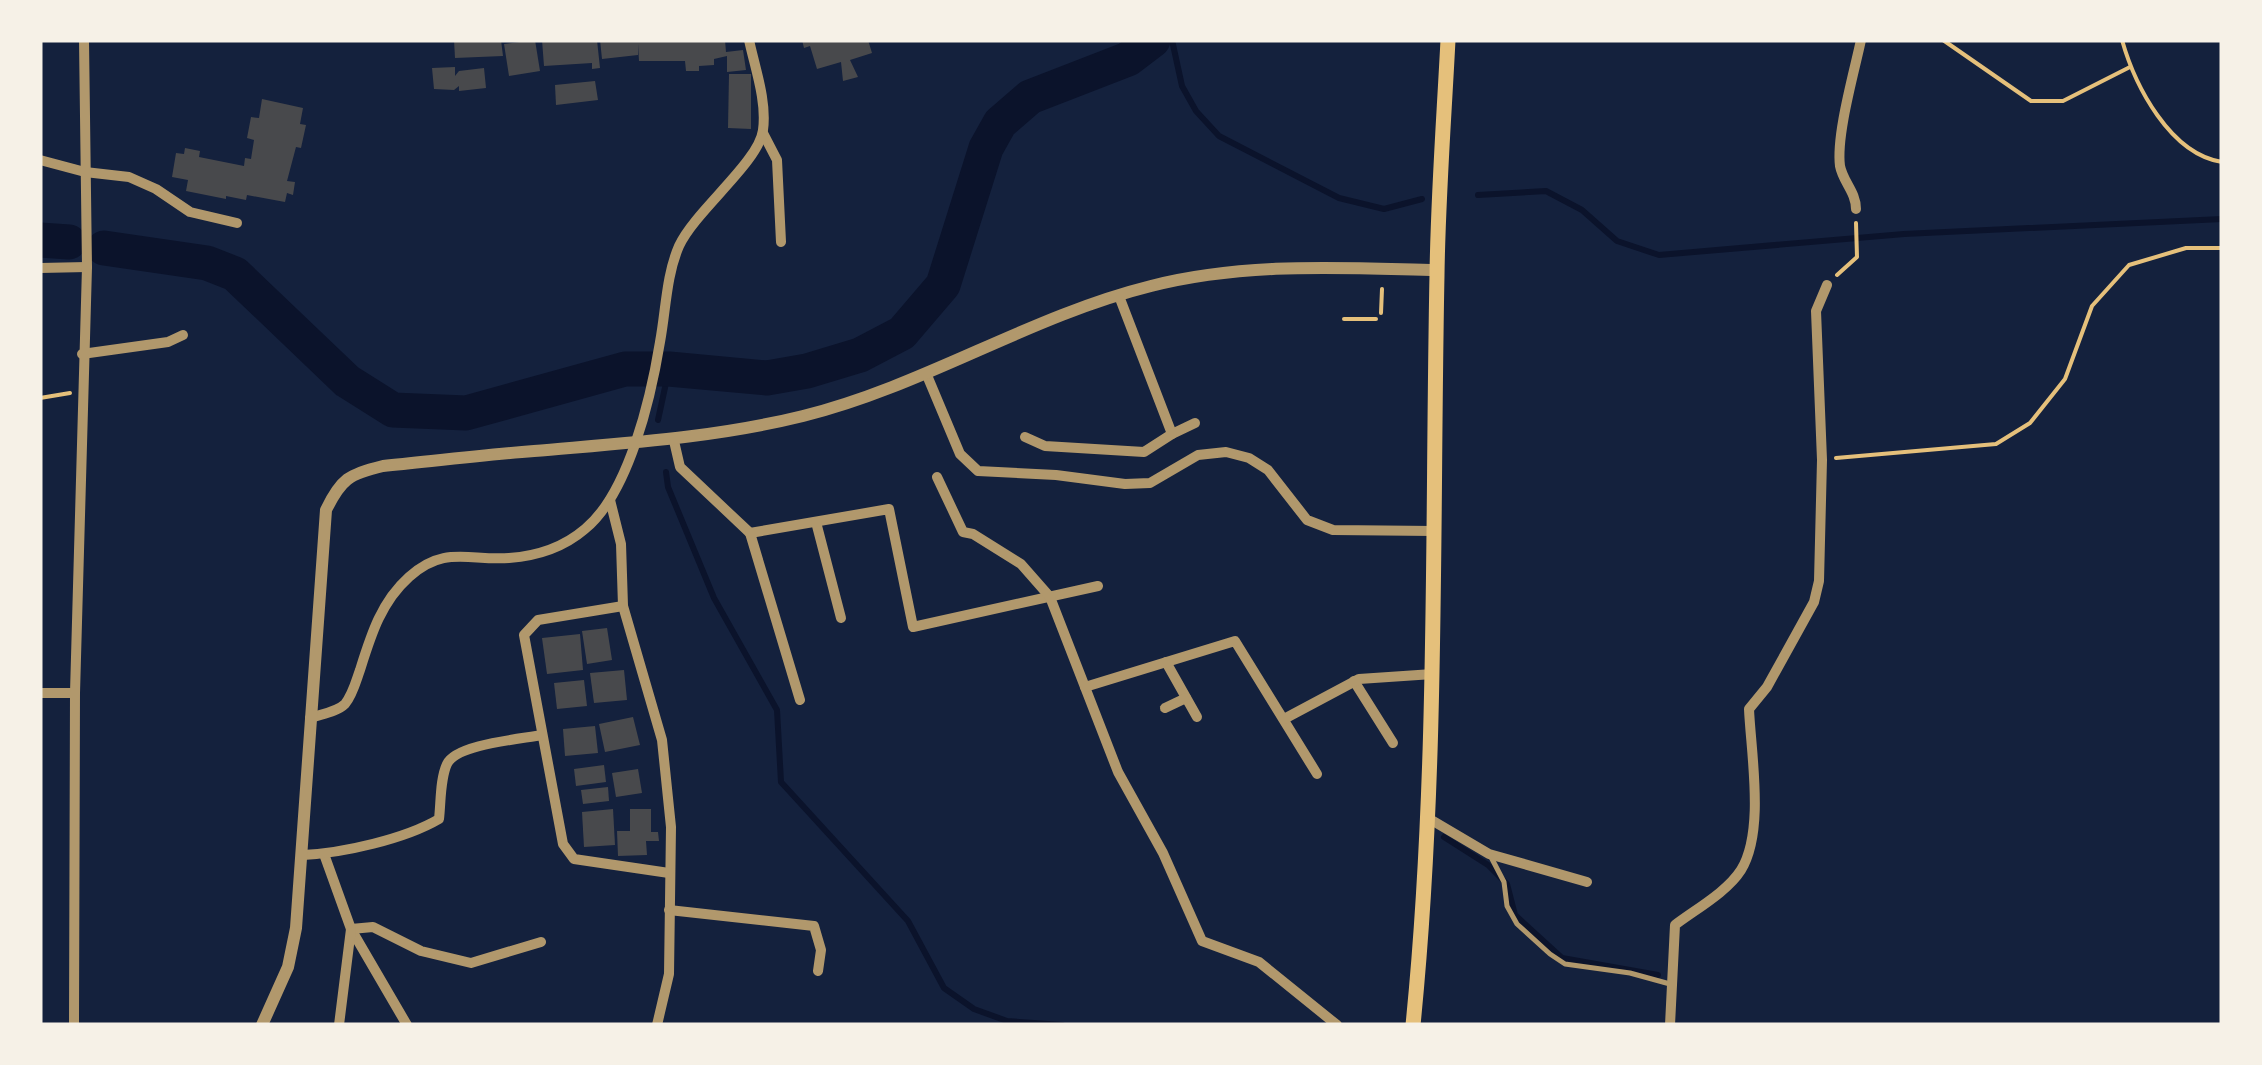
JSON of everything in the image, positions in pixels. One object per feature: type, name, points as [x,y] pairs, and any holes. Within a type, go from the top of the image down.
[{"type":"main road","points":[[1413,1025],[1434,674],[1437,270],[1448,40]]},
{"type":"street","points":[[74,1025],[75,693],[87,266],[84,40]]},
{"type":"street","points":[[750,40],[763,106],[764,133],[777,160],[781,242]]},
{"type":"street","points":[[1856,209],[1856,195],[1840,170],[1840,149],[1861,40]]},
{"type":"street","points":[[310,718],[342,707],[352,692],[378,614],[406,580],[427,563],[470,556],[504,559],[563,545],[590,526],[626,472],[632,445],[645,418],[668,282],[680,245],[764,133]]},
{"type":"street","points":[[40,160],[86,172],[129,177],[156,189],[190,212],[237,223]]},
{"type":"street","points":[[40,268],[87,266]]},
{"type":"street","points":[[262,1025],[288,966],[296,928],[326,510],[338,486],[356,472],[383,466],[674,441],[804,416],[865,398],[1119,296],[1148,286],[1224,271],[1296,267],[1437,270]]},
{"type":"street","points":[[1670,1025],[1675,924],[1730,883],[1751,848],[1754,816],[1749,709],[1767,686],[1814,602],[1819,582],[1822,460],[1816,311],[1826,285]]},
{"type":"street","points":[[1119,296],[1172,434]]},
{"type":"street","points":[[82,354],[168,342],[183,336]]},
{"type":"street","points":[[926,373],[960,454],[978,470],[1150,483],[1198,455],[1226,452],[1249,458],[1268,470],[1307,520],[1333,530],[1434,531]]},
{"type":"street","points":[[1026,437],[1045,446],[1144,452],[1194,423]]},
{"type":"street","points":[[674,441],[680,467],[750,534],[800,700]]},
{"type":"street","points":[[937,476],[963,532],[973,534],[1022,564],[1050,597],[1118,772],[1163,853],[1202,941],[1258,962],[1337,1025]]},
{"type":"street","points":[[610,500],[621,544],[623,606],[662,740],[671,827],[668,974],[657,1025]]},
{"type":"street","points":[[750,534],[888,508],[914,627],[1098,586]]},
{"type":"street","points":[[816,522],[840,618]]},
{"type":"street","points":[[623,606],[538,620],[524,635],[563,844],[574,859],[669,873]]},
{"type":"street","points":[[1085,687],[1235,641],[1317,774]]},
{"type":"street","points":[[1166,662],[1197,717]]},
{"type":"street","points":[[1284,720],[1354,682],[1434,674]]},
{"type":"street","points":[[1354,682],[1392,743]]},
{"type":"street","points":[[40,693],[75,693]]},
{"type":"street","points":[[1165,708],[1186,698]]},
{"type":"street","points":[[302,855],[324,854],[422,829],[439,819],[446,765],[453,756],[471,748],[542,735]]},
{"type":"street","points":[[1428,818],[1489,854],[1587,882]]},
{"type":"street","points":[[324,854],[351,929],[407,1025]]},
{"type":"street","points":[[669,910],[814,926],[822,950],[818,970]]},
{"type":"street","points":[[351,929],[373,927],[422,951],[471,964],[541,942]]},
{"type":"street","points":[[339,1025],[351,929]]},
{"type":"lane","points":[[1489,854],[1504,882],[1507,906],[1516,924],[1564,964],[1630,972],[1672,984]]},
{"type":"path","points":[[1943,40],[2031,101],[2063,101],[2130,67]]},
{"type":"path","points":[[2122,40],[2140,92],[2168,128],[2203,159],[2222,162]]},
{"type":"path","points":[[1826,285],[1856,257],[1856,209]]},
{"type":"path","points":[[1822,460],[1996,444],[2030,423],[2065,378],[2092,306],[2129,264],[2186,248],[2222,248]]},
{"type":"path","points":[[1381,312],[1382,289]]},
{"type":"path","points":[[1344,319],[1376,319]]},
{"type":"path","points":[[40,398],[82,392]]},
{"type":"building","points":[[454,40],[501,40],[503,56],[455,58]]},
{"type":"building","points":[[535,40],[540,71],[509,76],[504,44]]},
{"type":"building","points":[[542,40],[597,40],[600,68],[592,69],[592,63],[544,66]]},
{"type":"building","points":[[600,40],[725,40],[726,52],[743,50],[746,70],[727,72],[727,56],[714,59],[714,65],[699,66],[699,71],[686,71],[685,61],[639,61],[638,44],[638,55],[602,59]]},
{"type":"building","points":[[802,40],[868,40],[872,53],[850,60],[858,77],[843,81],[841,62],[817,69],[810,46],[804,48]]},
{"type":"building","points":[[455,67],[455,76],[459,71],[484,68],[486,88],[434,89],[432,68]]},
{"type":"building","points":[[729,74],[751,74],[751,129],[728,128]]},
{"type":"building","points":[[595,81],[598,100],[556,105],[555,85]]},
{"type":"building","points":[[262,99],[303,108],[300,124],[306,125],[301,148],[296,147],[287,181],[295,182],[293,195],[287,193],[285,202],[247,195],[246,200],[226,199],[186,191],[188,180],[172,177],[176,153],[184,154],[185,148],[200,151],[199,157],[244,166],[245,158],[251,159],[254,140],[247,138],[251,117],[259,118]]},
{"type":"building","points":[[607,628],[612,660],[587,664],[582,631]]},
{"type":"building","points":[[580,634],[583,670],[547,674],[542,638]]},
{"type":"building","points":[[624,670],[627,700],[594,703],[590,673]]},
{"type":"building","points":[[584,680],[587,706],[557,709],[554,683]]},
{"type":"building","points":[[633,717],[640,745],[605,752],[599,724]]},
{"type":"building","points":[[595,726],[598,753],[565,756],[563,729]]},
{"type":"building","points":[[604,765],[606,782],[576,786],[574,769]]},
{"type":"building","points":[[638,769],[642,793],[616,797],[612,773]]},
{"type":"building","points":[[608,787],[609,801],[583,804],[581,790]]},
{"type":"building","points":[[613,809],[615,845],[584,847],[582,812]]},
{"type":"building","points":[[630,809],[651,809],[651,832],[658,832],[659,841],[646,841],[647,855],[618,856],[617,831],[630,831]]},
{"type":"waterway","points":[[104,248],[207,263],[235,274],[347,381],[393,410],[466,413],[625,369],[767,378],[807,371],[860,355],[902,333],[943,285],[986,148],[1000,123],[1030,97],[1128,59],[1153,40]]},
{"type":"waterway","points":[[1172,40],[1182,86],[1196,111],[1219,136],[1339,198],[1384,209],[1422,199]]},
{"type":"waterway","points":[[1478,195],[1546,191],[1582,210],[1617,241],[1659,255],[1904,234],[2222,219]]},
{"type":"waterway","points":[[40,240],[69,242]]},
{"type":"waterway","points":[[658,420],[669,369]]},
{"type":"waterway","points":[[666,472],[668,487],[714,598],[777,710],[781,782],[908,921],[944,988],[974,1009],[1007,1021],[1062,1025]]},
{"type":"waterway","points":[[1444,837],[1488,865],[1507,884],[1515,915],[1562,958],[1658,975]]}]
